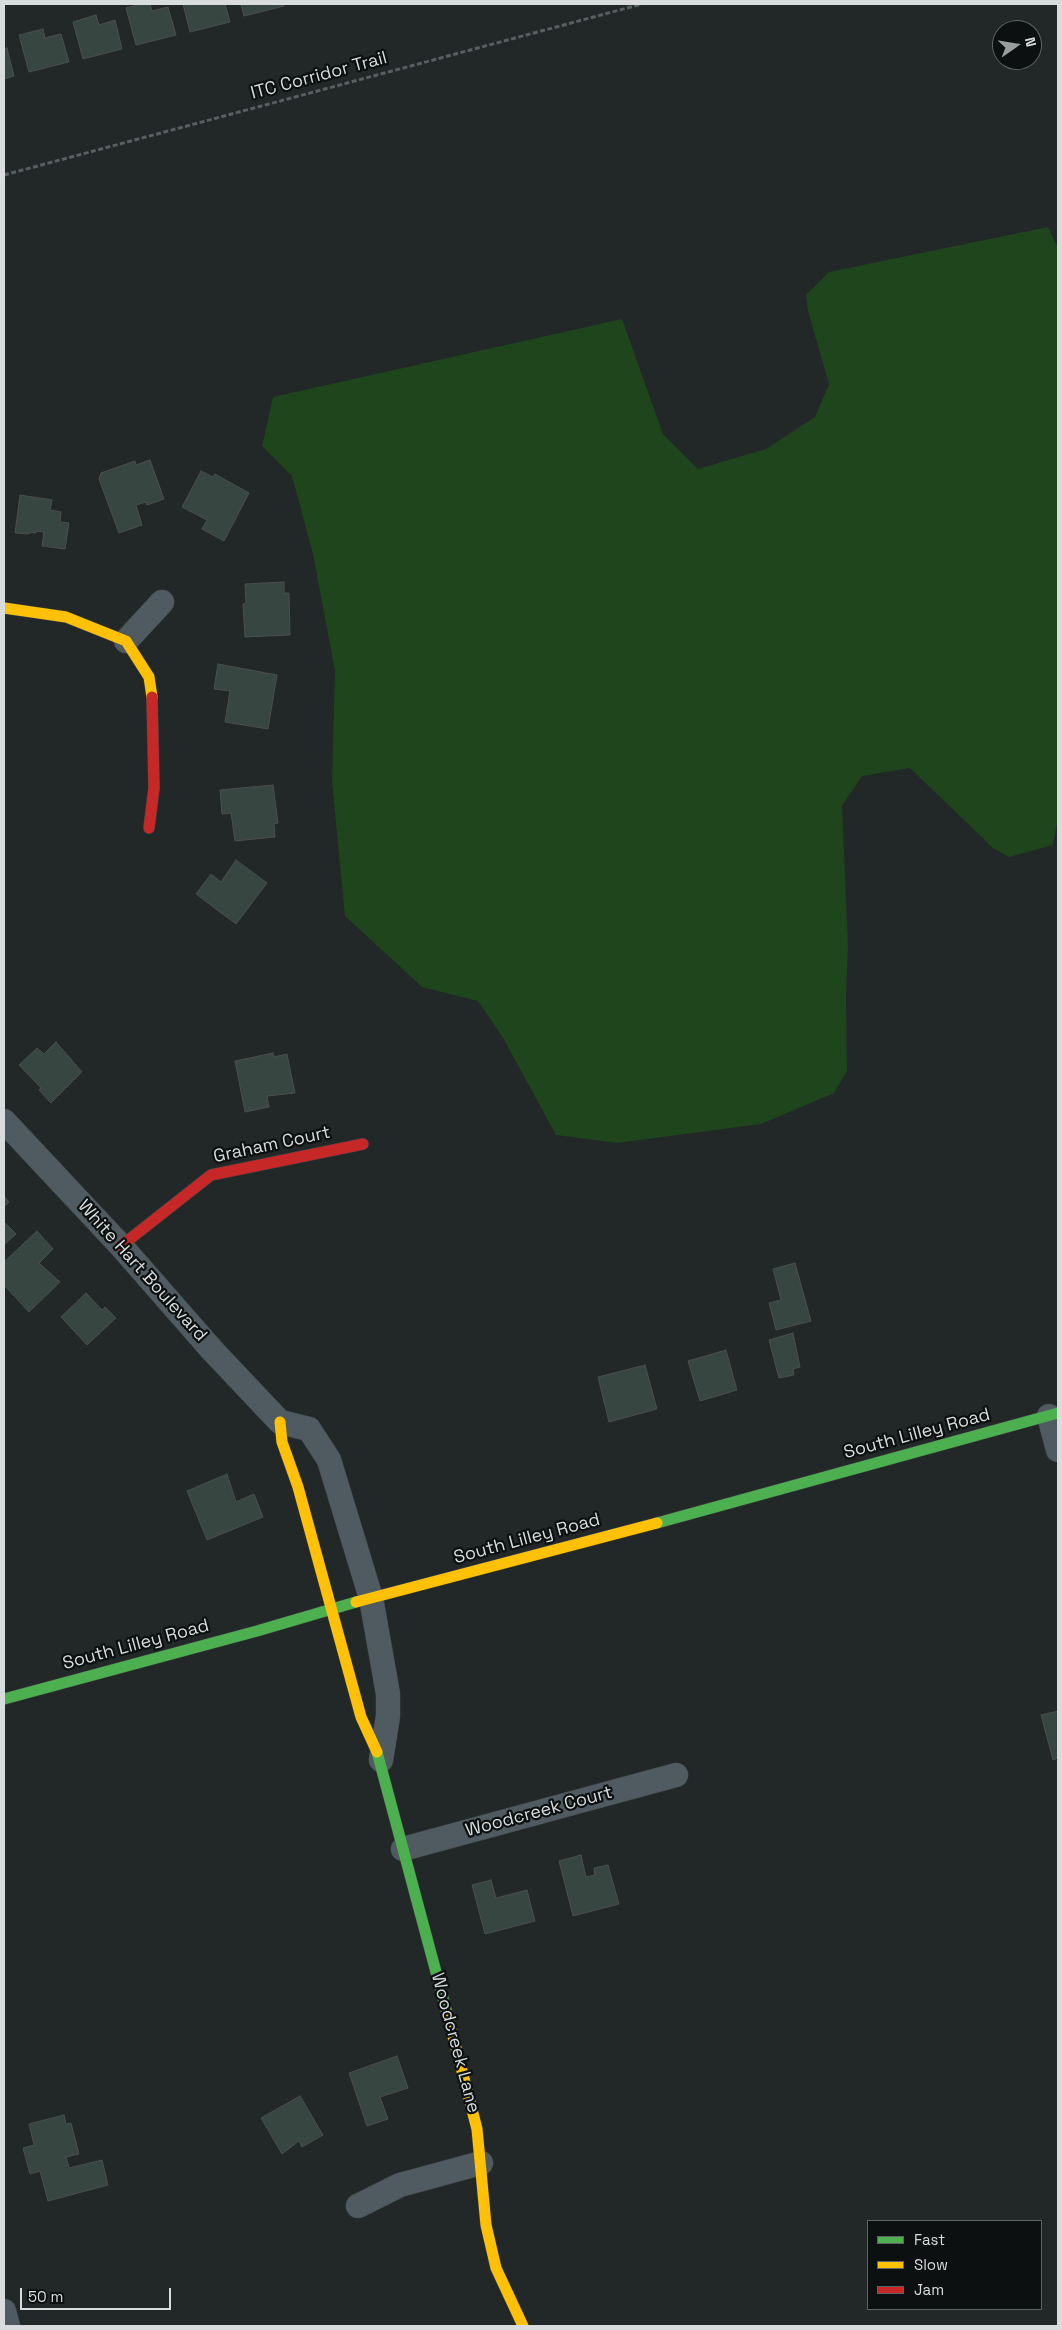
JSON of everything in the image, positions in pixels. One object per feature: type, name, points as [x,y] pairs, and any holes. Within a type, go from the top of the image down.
[{"type":"street","points":[[126,641],[162,602]]},
{"type":"street","points":[[4,608],[66,617],[126,641],[149,677],[154,711],[154,788],[150,828]]},
{"type":"street","name":"White Hart Boulevard","points":[[4,1121],[121,1246],[212,1350],[280,1422]]},
{"type":"street","name":"Graham Court","points":[[121,1246],[211,1175],[363,1144]]},
{"type":"street","points":[[1053,1415],[1058,1450]]},
{"type":"street","name":"South Lilley Road","points":[[4,1699],[257,1631],[332,1608],[782,1490],[1053,1415]]},
{"type":"street","points":[[332,1608],[298,1488],[282,1442],[280,1422],[309,1429],[329,1460],[371,1598]]},
{"type":"street","name":"Woodcreek Lane","points":[[371,1598],[388,1694],[388,1716],[381,1760]]},
{"type":"street","name":"Woodcreek Lane","points":[[332,1608],[361,1717],[381,1760],[477,2129],[486,2224],[496,2268],[523,2326]]},
{"type":"street","name":"Woodcreek Court","points":[[403,1849],[676,1775]]},
{"type":"street","points":[[358,2206],[400,2185],[481,2163]]},
{"type":"street","points":[[4,2311],[8,2326]]},
{"type":"path","name":"ITC Corridor Trail","points":[[4,175],[642,4]]},
{"type":"green space","points":[[1048,227],[1058,248],[1058,818],[1053,845],[1009,857],[993,848],[910,768],[862,776],[842,806],[848,946],[846,996],[847,1071],[834,1093],[761,1124],[617,1143],[556,1135],[502,1036],[478,1001],[422,987],[345,916],[332,781],[335,671],[313,554],[292,476],[262,446],[273,397],[622,319],[663,434],[698,469],[766,449],[815,417],[829,384],[808,311],[806,295],[829,272]]},
{"type":"building","points":[[150,4],[152,11],[168,7],[176,35],[136,45],[126,8]]},
{"type":"building","points":[[183,4],[225,4],[230,22],[190,32]]},
{"type":"building","points":[[241,4],[283,4],[284,6],[244,16]]},
{"type":"building","points":[[96,15],[99,25],[115,20],[122,49],[83,59],[73,22]]},
{"type":"building","points":[[43,29],[45,38],[61,34],[69,62],[29,72],[19,35]]},
{"type":"building","points":[[7,48],[14,76],[4,79],[4,49]]},
{"type":"building","points":[[150,460],[164,499],[147,505],[146,502],[136,505],[142,525],[119,533],[99,479],[101,473],[135,461],[136,465]]},
{"type":"building","points":[[201,471],[213,477],[215,474],[249,493],[224,541],[202,529],[207,520],[182,507]]},
{"type":"building","points":[[20,495],[52,500],[50,510],[61,512],[60,522],[69,523],[65,549],[42,546],[44,532],[15,533]]},
{"type":"building","points":[[284,582],[284,593],[289,593],[290,635],[245,637],[243,604],[246,603],[245,584]]},
{"type":"building","points":[[218,664],[277,675],[268,729],[225,722],[230,691],[214,689]]},
{"type":"building","points":[[273,785],[278,823],[274,824],[275,837],[235,841],[231,813],[222,814],[220,790]]},
{"type":"building","points":[[236,860],[267,883],[236,924],[196,894],[211,874],[221,882]]},
{"type":"building","points":[[56,1042],[82,1072],[51,1103],[39,1090],[41,1088],[19,1065],[37,1048],[44,1054]]},
{"type":"building","points":[[273,1053],[274,1057],[287,1054],[295,1093],[267,1096],[269,1107],[245,1112],[235,1061]]},
{"type":"building","points":[[4,1196],[9,1202],[4,1207]]},
{"type":"building","points":[[4,1222],[16,1234],[4,1245]]},
{"type":"building","points":[[37,1231],[53,1249],[39,1263],[60,1282],[29,1312],[4,1285],[4,1262]]},
{"type":"building","points":[[795,1263],[811,1321],[776,1330],[769,1303],[781,1300],[773,1269]]},
{"type":"building","points":[[86,1293],[102,1310],[105,1307],[116,1318],[87,1345],[61,1317]]},
{"type":"building","points":[[793,1333],[800,1367],[793,1369],[794,1375],[779,1378],[769,1340]]},
{"type":"building","points":[[726,1350],[737,1390],[700,1401],[688,1361]]},
{"type":"building","points":[[645,1365],[657,1409],[609,1422],[598,1377]]},
{"type":"building","points":[[227,1474],[236,1502],[254,1494],[263,1517],[207,1540],[187,1491]]},
{"type":"building","points":[[1058,1711],[1058,1758],[1053,1760],[1041,1715]]},
{"type":"building","points":[[581,1855],[586,1877],[595,1875],[594,1868],[608,1865],[619,1904],[573,1916],[559,1861]]},
{"type":"building","points":[[491,1880],[496,1898],[527,1890],[535,1921],[485,1934],[472,1885]]},
{"type":"building","points":[[397,2056],[408,2088],[380,2097],[388,2119],[367,2126],[349,2073]]},
{"type":"building","points":[[300,2096],[323,2135],[302,2147],[299,2141],[282,2154],[261,2118]]},
{"type":"building","points":[[64,2115],[66,2124],[71,2123],[79,2154],[66,2157],[69,2168],[102,2160],[108,2185],[48,2201],[40,2171],[30,2174],[23,2148],[34,2145],[29,2124]]},
{"type":"traffic: fast","points":[[657,1523],[1058,1413]]},
{"type":"traffic: fast","points":[[4,1699],[257,1631],[356,1602]]},
{"type":"traffic: fast","points":[[377,1752],[447,2013]]},
{"type":"traffic: slow","points":[[4,608],[66,617],[126,641],[149,677],[152,697]]},
{"type":"traffic: slow","points":[[280,1422],[282,1442],[298,1487],[361,1717],[377,1752]]},
{"type":"traffic: slow","points":[[356,1602],[657,1523]]},
{"type":"traffic: slow","points":[[447,2013],[477,2129],[486,2225],[496,2268],[523,2326]]},
{"type":"traffic: jam","points":[[149,828],[154,788],[152,697]]},
{"type":"traffic: jam","points":[[121,1246],[211,1175],[363,1144]]}]
